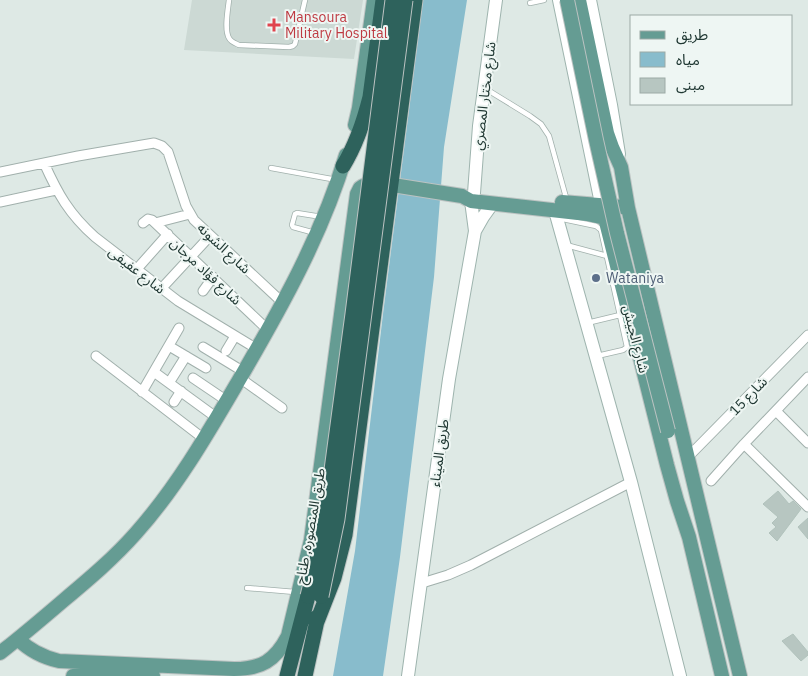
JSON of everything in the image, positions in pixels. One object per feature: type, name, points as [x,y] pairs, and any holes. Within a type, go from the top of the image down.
[{"type":"highway","points":[[343,166],[355,145],[367,109],[383,0]]},
{"type":"highway","points":[[287,676],[309,595],[325,522],[393,0]]},
{"type":"highway","points":[[316,624],[309,595],[337,519],[405,0]]},
{"type":"highway","points":[[305,676],[316,624],[334,578],[345,535],[394,185],[414,0]]},
{"type":"main road","points":[[0,653],[94,574],[135,534],[170,490],[204,439],[284,303],[324,218],[343,166],[359,108],[374,0]]},
{"type":"main road","points":[[399,0],[379,169],[382,177],[394,185],[464,196],[570,206],[588,214],[628,208]]},
{"type":"main road","points":[[567,0],[612,209],[682,493],[684,523]]},
{"type":"main road","points":[[579,0],[607,132],[620,167]]},
{"type":"main road","name":"شارع الجيش","points":[[620,167],[628,208],[740,676]]},
{"type":"main road","name":"طريق المنصوره, طناح","points":[[18,639],[36,654],[47,658],[123,669],[247,669],[260,666],[272,659],[282,649],[309,595],[309,547],[357,194],[363,186],[394,185]]},
{"type":"main road","points":[[464,196],[556,214],[570,206]]},
{"type":"main road","name":"شارع الجيش","points":[[603,211],[667,465],[689,537],[722,676]]},
{"type":"main road","points":[[73,676],[123,669],[153,676]]},
{"type":"street","name":"شارع مختار المصري","points":[[464,196],[479,126],[496,0]]},
{"type":"street","name":"شارع الجيش","points":[[559,0],[603,211]]},
{"type":"street","name":"شارع الجيش","points":[[590,0],[611,105],[620,167]]},
{"type":"street","name":"شارع الشونه","points":[[44,162],[154,143],[162,146],[168,152],[186,206],[199,226],[284,303]]},
{"type":"street","points":[[0,172],[44,162]]},
{"type":"street","name":"شارع عفيفى","points":[[44,162],[56,190],[85,228],[136,270],[186,307],[257,349]]},
{"type":"street","points":[[0,202],[56,190]]},
{"type":"street","name":"طريق الميناء","points":[[464,196],[475,231]]},
{"type":"street","name":"طريق الميناء","points":[[408,676],[449,378],[475,231],[493,203]]},
{"type":"street","points":[[142,223],[150,219],[155,222],[190,214]]},
{"type":"street","points":[[556,214],[631,482],[680,676]]},
{"type":"street","name":"شارع فؤاد مرجان","points":[[155,222],[268,330]]},
{"type":"street","points":[[136,270],[168,234]]},
{"type":"street","points":[[161,289],[210,236]]},
{"type":"street","points":[[203,291],[213,277]]},
{"type":"street","points":[[142,392],[179,328]]},
{"type":"street","name":"شارع 15","points":[[687,458],[808,335]]},
{"type":"street","points":[[226,351],[235,336]]},
{"type":"street","points":[[169,346],[206,368]]},
{"type":"street","points":[[203,347],[242,375],[282,408]]},
{"type":"street","points":[[96,356],[204,439]]},
{"type":"street","points":[[169,383],[186,356]]},
{"type":"street","points":[[154,372],[217,418]]},
{"type":"street","points":[[193,378],[227,401]]},
{"type":"street","points":[[710,481],[808,378]]},
{"type":"street","points":[[174,402],[181,391]]},
{"type":"street","points":[[776,411],[808,443]]},
{"type":"street","points":[[744,444],[808,507]]},
{"type":"street","points":[[422,583],[448,575],[470,565],[631,482]]},
{"type":"lane","points":[[229,0],[227,30],[228,37],[232,42],[239,45],[289,47],[295,44],[305,0]]},
{"type":"lane","points":[[530,3],[544,0]]},
{"type":"lane","points":[[483,87],[541,124],[549,136],[570,206]]},
{"type":"lane","points":[[272,168],[338,181]]},
{"type":"lane","points":[[317,233],[293,227],[295,214],[324,218]]},
{"type":"lane","points":[[556,214],[599,227],[601,230],[627,347],[623,350],[596,357]]},
{"type":"lane","points":[[564,245],[607,256]]},
{"type":"lane","points":[[586,323],[620,315]]},
{"type":"lane","points":[[247,588],[309,595]]},
{"type":"shaded area","name":"Mansoura Military Hospital","points":[[192,0],[363,0],[354,59],[184,50]]},
{"type":"water","points":[[423,0],[467,0],[444,147],[434,277],[400,557],[383,676],[333,676],[355,551]]},
{"type":"building","points":[[778,491],[789,504],[793,501],[801,509],[777,541],[769,533],[776,527],[772,523],[778,517],[763,504]]},
{"type":"building","points":[[808,518],[808,539],[798,527]]},
{"type":"building","points":[[793,634],[808,652],[808,655],[801,661],[782,641]]},
{"type":"place","name":"Mansoura Military Hospital","points":[[274,25]]},
{"type":"place","name":"Wataniya","points":[[596,278]]}]
